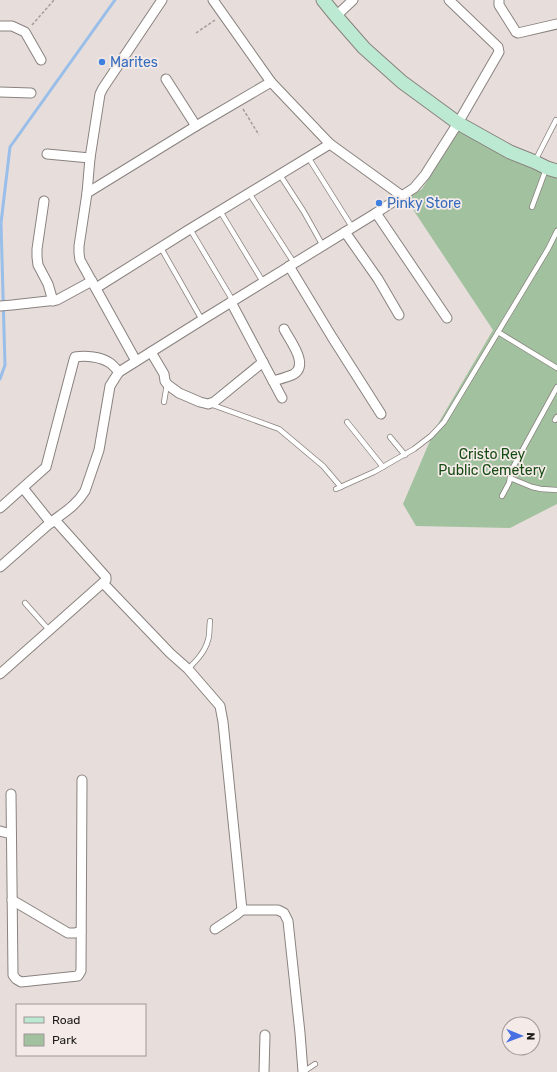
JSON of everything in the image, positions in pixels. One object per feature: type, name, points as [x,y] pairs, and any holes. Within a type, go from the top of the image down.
[{"type":"street","points":[[136,361],[80,260],[79,253],[90,158],[99,101],[103,88],[162,0]]},
{"type":"street","points":[[213,0],[271,82],[330,144],[402,196]]},
{"type":"street","points":[[323,0],[364,48],[402,82],[458,123],[510,152],[546,167]]},
{"type":"street","points":[[336,16],[353,0]]},
{"type":"street","points":[[0,567],[75,504],[85,492],[99,450],[110,386],[119,372],[349,230],[414,188],[458,123],[499,52],[498,47],[449,0]]},
{"type":"street","points":[[499,0],[499,5],[518,33],[557,24]]},
{"type":"street","points":[[0,26],[12,26],[25,32],[41,60]]},
{"type":"street","points":[[166,79],[196,126]]},
{"type":"street","points":[[87,193],[271,82]]},
{"type":"street","points":[[0,92],[31,93]]},
{"type":"street","points":[[0,306],[53,301],[94,285],[161,248],[330,144]]},
{"type":"street","points":[[47,154],[90,158]]},
{"type":"street","points":[[44,201],[37,257],[38,265],[48,284],[53,301]]},
{"type":"street","points":[[376,213],[447,318]]},
{"type":"street","points":[[349,230],[399,315]]},
{"type":"street","points":[[291,265],[332,337],[381,414]]},
{"type":"street","points":[[232,301],[282,398]]},
{"type":"street","points":[[273,381],[292,375],[300,368],[300,357],[284,329]]},
{"type":"street","points":[[151,352],[164,374],[165,381],[167,383],[179,392],[200,402],[208,404],[214,402],[263,362]]},
{"type":"street","points":[[0,508],[44,470],[48,464],[75,356],[89,356],[109,362],[119,372]]},
{"type":"street","points":[[0,674],[106,580],[106,577],[23,488]]},
{"type":"street","points":[[103,583],[170,653],[188,669],[220,706],[242,910]]},
{"type":"street","points":[[10,794],[13,975],[21,982],[78,976],[81,970],[82,780]]},
{"type":"street","points":[[0,831],[11,834]]},
{"type":"street","points":[[12,900],[68,933],[81,931]]},
{"type":"street","points":[[215,929],[242,910],[278,910],[284,913],[288,921],[303,1072]]},
{"type":"street","points":[[264,1072],[265,1035]]},
{"type":"lane","points":[[532,207],[546,167],[556,120]]},
{"type":"lane","points":[[308,157],[349,230]]},
{"type":"lane","points":[[280,175],[304,212],[323,246]]},
{"type":"lane","points":[[249,194],[291,265]]},
{"type":"lane","points":[[220,211],[263,282]]},
{"type":"lane","points":[[190,229],[232,301]]},
{"type":"lane","points":[[336,489],[360,479],[405,455],[431,436],[444,422],[548,249],[557,231]]},
{"type":"lane","points":[[161,248],[202,320]]},
{"type":"lane","points":[[498,332],[557,368]]},
{"type":"lane","points":[[164,402],[167,383]]},
{"type":"lane","points":[[502,496],[509,483],[512,468],[557,387]]},
{"type":"lane","points":[[208,404],[279,429],[323,466],[341,487]]},
{"type":"lane","points":[[347,422],[383,467]]},
{"type":"lane","points":[[390,437],[405,455]]},
{"type":"lane","points":[[510,478],[532,487],[557,490]]},
{"type":"lane","points":[[25,603],[49,630]]},
{"type":"lane","points":[[188,669],[204,649],[208,640],[210,621]]},
{"type":"lane","points":[[303,1072],[315,1064]]},
{"type":"path","points":[[25,32],[54,0]]},
{"type":"path","points":[[196,33],[223,14]]},
{"type":"path","points":[[238,101],[259,135]]},
{"type":"green space","name":"Cristo Rey Public Cemetery","points":[[459,131],[532,168],[557,176],[557,504],[510,528],[416,526],[403,504],[435,429],[493,330],[406,199],[422,189]]},
{"type":"waterway","points":[[0,379],[5,365],[1,223],[10,147],[115,0]]},
{"type":"place","name":"Marites","points":[[102,62]]},
{"type":"place","name":"Pinky Store","points":[[379,203]]}]
